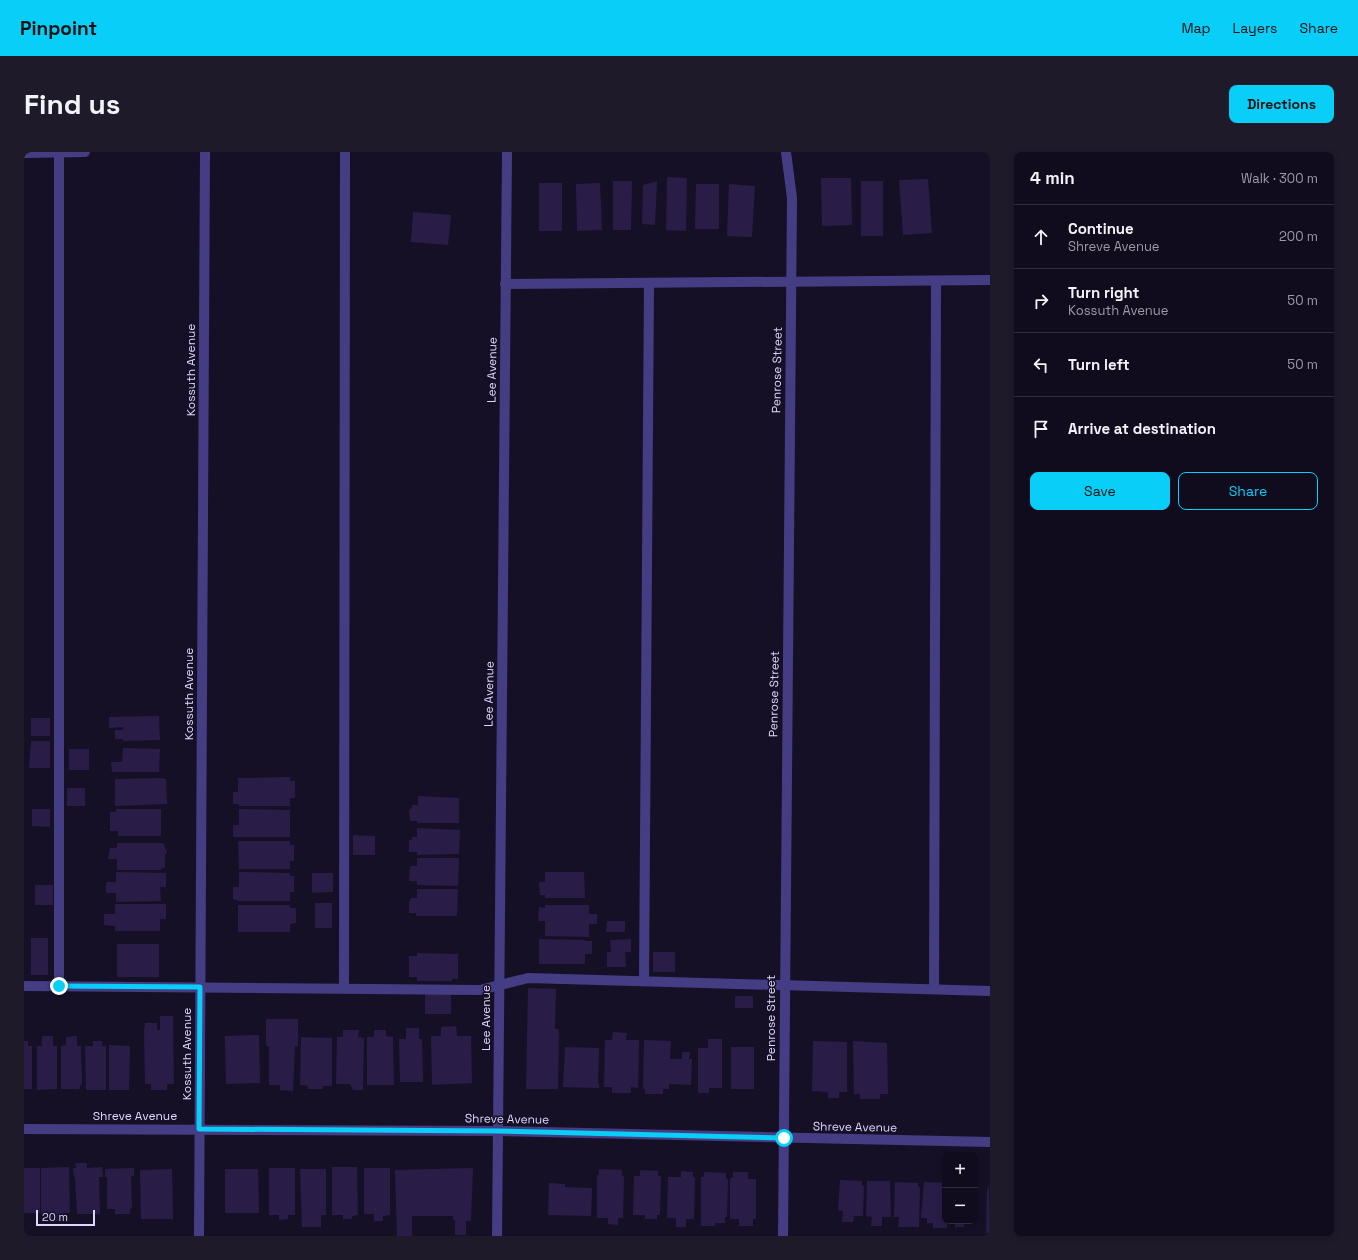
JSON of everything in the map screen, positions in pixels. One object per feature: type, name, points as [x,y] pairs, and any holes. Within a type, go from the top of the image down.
[{"type":"street","points":[[24,152],[85,152]]},
{"type":"street","points":[[59,152],[59,986]]},
{"type":"street","name":"Kossuth Avenue","points":[[199,1236],[205,152]]},
{"type":"street","points":[[344,988],[345,152]]},
{"type":"street","name":"Lee Avenue","points":[[497,1236],[507,152]]},
{"type":"street","name":"Penrose Street","points":[[783,1236],[792,198],[786,152]]},
{"type":"street","points":[[506,284],[990,280]]},
{"type":"street","points":[[934,989],[936,281]]},
{"type":"street","points":[[644,981],[649,283]]},
{"type":"street","points":[[24,986],[480,990],[528,978],[784,984],[990,991]]},
{"type":"street","name":"Shreve Avenue","points":[[24,1129],[498,1131],[990,1142]]},
{"type":"building","points":[[667,177],[687,178],[686,231],[666,230]]},
{"type":"building","points":[[821,178],[851,178],[852,225],[822,226]]},
{"type":"building","points":[[928,179],[932,233],[903,235],[899,180]]},
{"type":"building","points":[[613,181],[632,181],[631,230],[613,230]]},
{"type":"building","points":[[657,181],[655,225],[642,224],[643,185]]},
{"type":"building","points":[[861,181],[883,181],[883,236],[861,236]]},
{"type":"building","points":[[539,183],[562,183],[562,231],[539,231]]},
{"type":"building","points":[[600,183],[602,230],[577,231],[576,184]]},
{"type":"building","points":[[696,184],[719,184],[719,229],[695,229]]},
{"type":"building","points":[[729,184],[755,186],[752,237],[727,236]]},
{"type":"building","points":[[413,212],[451,215],[448,245],[411,242]]},
{"type":"building","points":[[159,716],[160,740],[123,741],[123,739],[115,739],[115,730],[123,730],[123,727],[109,728],[109,717]]},
{"type":"building","points":[[31,718],[50,718],[50,736],[31,736]]},
{"type":"building","points":[[31,741],[50,741],[50,768],[29,768]]},
{"type":"building","points":[[123,748],[160,749],[159,772],[112,772],[111,762],[122,762]]},
{"type":"building","points":[[69,749],[89,749],[89,770],[69,770]]},
{"type":"building","points":[[290,777],[290,781],[295,781],[295,798],[290,798],[290,806],[239,806],[239,804],[233,804],[233,792],[238,792],[238,778]]},
{"type":"building","points":[[115,779],[166,779],[167,804],[115,806]]},
{"type":"building","points":[[67,788],[85,788],[85,806],[67,806]]},
{"type":"building","points":[[418,796],[459,798],[459,823],[417,823],[417,821],[410,821],[409,810],[412,808],[412,805],[418,805]]},
{"type":"building","points":[[32,809],[50,809],[50,827],[32,826]]},
{"type":"building","points":[[116,809],[161,809],[161,836],[118,836],[118,831],[110,831],[110,812],[116,812]]},
{"type":"building","points":[[239,809],[290,810],[290,837],[233,837],[233,825],[239,825]]},
{"type":"building","points":[[417,828],[460,830],[459,854],[417,855],[417,852],[409,852],[409,840],[412,840],[412,837],[417,837]]},
{"type":"building","points":[[353,835],[375,836],[375,855],[353,855]]},
{"type":"building","points":[[238,841],[290,841],[290,845],[294,845],[294,861],[290,861],[290,869],[239,869]]},
{"type":"building","points":[[117,843],[164,844],[167,853],[165,854],[165,868],[161,868],[161,870],[117,870],[117,859],[108,859],[110,848],[117,848]]},
{"type":"building","points":[[417,858],[459,858],[458,886],[417,885],[417,881],[409,881],[410,866],[417,866]]},
{"type":"building","points":[[116,872],[166,873],[166,887],[160,887],[161,901],[116,902],[116,893],[106,893],[106,882],[116,882]]},
{"type":"building","points":[[239,872],[290,873],[290,876],[294,876],[294,892],[290,892],[290,901],[239,901],[233,899],[233,887],[239,887]]},
{"type":"building","points":[[545,872],[584,872],[585,898],[545,898],[545,895],[540,895],[539,882],[545,882]]},
{"type":"building","points":[[312,873],[333,873],[333,892],[312,893]]},
{"type":"building","points":[[35,885],[53,885],[53,905],[35,905]]},
{"type":"building","points":[[417,889],[458,889],[457,916],[416,916],[416,913],[409,913],[409,901],[411,898],[417,898]]},
{"type":"building","points":[[315,903],[332,903],[332,928],[315,928]]},
{"type":"building","points":[[115,904],[166,904],[166,919],[160,919],[160,931],[115,931],[115,926],[104,925],[104,914],[115,914]]},
{"type":"building","points":[[238,905],[290,905],[290,908],[296,908],[296,923],[290,924],[290,932],[238,932]]},
{"type":"building","points":[[545,905],[589,905],[589,914],[597,914],[597,924],[589,924],[589,937],[545,936],[545,921],[538,921],[539,907],[545,908]]},
{"type":"building","points":[[607,921],[625,921],[625,932],[606,932]]},
{"type":"building","points":[[31,938],[48,938],[48,975],[31,975]]},
{"type":"building","points":[[539,939],[592,941],[592,954],[585,954],[585,964],[539,964]]},
{"type":"building","points":[[631,939],[631,952],[625,952],[626,967],[607,967],[607,952],[611,952],[610,940]]},
{"type":"building","points":[[117,944],[159,944],[159,977],[117,977]]},
{"type":"building","points":[[653,952],[675,952],[675,972],[653,972]]},
{"type":"building","points":[[417,953],[458,954],[458,979],[452,979],[452,981],[417,981],[417,977],[409,977],[409,956],[417,956]]},
{"type":"building","points":[[528,988],[556,989],[555,1029],[559,1029],[558,1089],[526,1089]]},
{"type":"building","points":[[425,994],[451,994],[451,1014],[425,1014]]},
{"type":"building","points":[[735,996],[753,996],[753,1008],[735,1008]]},
{"type":"building","points":[[160,1016],[173,1016],[174,1084],[167,1084],[167,1090],[151,1090],[151,1084],[145,1084],[144,1031],[145,1023],[157,1023],[157,1030],[160,1030]]},
{"type":"building","points":[[266,1019],[298,1019],[298,1046],[295,1046],[293,1091],[280,1090],[280,1085],[269,1085],[269,1046],[266,1046]]},
{"type":"building","points":[[456,1026],[457,1036],[471,1036],[472,1083],[432,1085],[431,1036],[441,1036],[441,1027]]},
{"type":"building","points":[[406,1028],[419,1028],[419,1039],[422,1039],[423,1082],[400,1082],[399,1039],[406,1039]]},
{"type":"building","points":[[343,1030],[359,1030],[358,1037],[364,1038],[363,1090],[353,1090],[350,1084],[336,1084],[337,1037],[343,1037]]},
{"type":"building","points":[[374,1030],[386,1030],[386,1036],[393,1037],[394,1085],[367,1085],[367,1037],[374,1037]]},
{"type":"building","points":[[613,1032],[627,1033],[626,1040],[639,1040],[638,1088],[631,1087],[631,1093],[612,1093],[612,1087],[604,1087],[605,1040],[612,1040]]},
{"type":"building","points":[[259,1035],[260,1083],[226,1084],[225,1036]]},
{"type":"building","points":[[42,1036],[53,1036],[53,1046],[57,1046],[57,1089],[37,1090],[37,1046],[42,1046]]},
{"type":"building","points":[[77,1036],[77,1046],[81,1046],[82,1083],[79,1089],[61,1089],[61,1046],[66,1045],[66,1037]]},
{"type":"building","points":[[301,1037],[332,1038],[332,1086],[323,1086],[323,1089],[307,1089],[308,1086],[300,1085]]},
{"type":"building","points":[[708,1039],[722,1039],[722,1088],[709,1088],[709,1093],[698,1093],[698,1048],[708,1048]]},
{"type":"building","points":[[644,1040],[671,1041],[670,1059],[682,1059],[682,1052],[690,1052],[689,1059],[692,1059],[691,1085],[669,1084],[669,1089],[663,1089],[663,1094],[645,1094],[645,1089],[643,1089]]},
{"type":"building","points":[[24,1041],[28,1041],[28,1046],[32,1046],[32,1089],[24,1089]]},
{"type":"building","points":[[93,1041],[102,1041],[102,1046],[106,1046],[106,1090],[86,1090],[85,1046],[93,1046]]},
{"type":"building","points":[[813,1041],[847,1042],[847,1092],[839,1092],[839,1098],[828,1098],[828,1092],[812,1091]]},
{"type":"building","points":[[853,1041],[887,1043],[888,1094],[880,1094],[880,1099],[860,1099],[860,1094],[854,1094]]},
{"type":"building","points":[[109,1045],[130,1046],[129,1090],[109,1090]]},
{"type":"building","points":[[565,1047],[599,1048],[599,1088],[563,1087]]},
{"type":"building","points":[[731,1047],[754,1047],[754,1089],[731,1089]]},
{"type":"building","points":[[75,1163],[87,1163],[87,1168],[102,1167],[103,1177],[99,1177],[100,1214],[77,1214],[75,1177],[73,1168],[76,1168]]},
{"type":"building","points":[[69,1167],[70,1213],[63,1213],[63,1221],[50,1221],[49,1214],[41,1214],[41,1168]]},
{"type":"building","points":[[332,1167],[357,1167],[358,1215],[352,1216],[352,1219],[343,1219],[343,1215],[332,1215]]},
{"type":"building","points":[[24,1168],[40,1168],[40,1213],[24,1213]]},
{"type":"building","points":[[134,1168],[134,1176],[131,1176],[132,1209],[130,1208],[130,1214],[115,1214],[115,1209],[107,1209],[107,1177],[105,1177],[105,1169]]},
{"type":"building","points":[[269,1168],[295,1168],[295,1215],[288,1215],[288,1219],[279,1220],[279,1215],[269,1215]]},
{"type":"building","points":[[364,1168],[390,1168],[390,1215],[383,1216],[383,1221],[374,1221],[374,1214],[364,1214]]},
{"type":"building","points":[[473,1168],[471,1221],[466,1221],[466,1235],[455,1235],[455,1220],[453,1220],[453,1216],[412,1216],[412,1236],[397,1236],[395,1170]]},
{"type":"building","points":[[172,1169],[173,1219],[141,1219],[140,1170]]},
{"type":"building","points":[[225,1169],[258,1169],[259,1213],[225,1213]]},
{"type":"building","points":[[300,1169],[326,1169],[326,1215],[321,1215],[321,1227],[302,1227]]},
{"type":"building","points":[[599,1169],[622,1170],[622,1176],[624,1176],[623,1218],[618,1218],[618,1225],[608,1224],[608,1218],[597,1218],[597,1175],[599,1175]]},
{"type":"building","points":[[640,1170],[658,1171],[658,1176],[661,1176],[660,1215],[657,1215],[657,1219],[645,1219],[645,1215],[633,1215],[634,1176],[640,1176]]},
{"type":"building","points":[[681,1171],[693,1172],[693,1177],[695,1177],[694,1219],[686,1219],[686,1227],[676,1227],[676,1218],[667,1218],[668,1177],[681,1177]]},
{"type":"building","points":[[704,1172],[726,1173],[726,1178],[728,1179],[727,1217],[725,1217],[725,1223],[715,1223],[715,1226],[701,1226],[701,1177],[704,1177]]},
{"type":"building","points":[[733,1172],[748,1172],[748,1179],[756,1179],[756,1219],[753,1219],[753,1226],[739,1226],[739,1219],[730,1219],[730,1178],[733,1178]]},
{"type":"building","points":[[840,1180],[862,1181],[862,1186],[864,1186],[863,1216],[854,1216],[853,1222],[842,1222],[843,1211],[838,1210]]},
{"type":"building","points":[[867,1181],[890,1181],[891,1217],[882,1217],[882,1226],[871,1226],[872,1217],[866,1216]]},
{"type":"building","points":[[895,1182],[918,1183],[918,1187],[920,1187],[919,1227],[898,1227],[899,1217],[894,1217]]},
{"type":"building","points":[[924,1182],[942,1183],[942,1224],[947,1224],[947,1228],[933,1228],[933,1223],[927,1223],[927,1218],[921,1218]]},
{"type":"building","points":[[989,1182],[990,1233],[986,1233],[987,1190]]},
{"type":"building","points":[[549,1183],[565,1184],[565,1187],[592,1188],[591,1216],[548,1215]]},
{"type":"building","points":[[955,1224],[964,1224],[964,1227],[955,1227]]},
{"type":"route","points":[[59,986],[200,987],[199,1129],[498,1131],[784,1138]]}]
